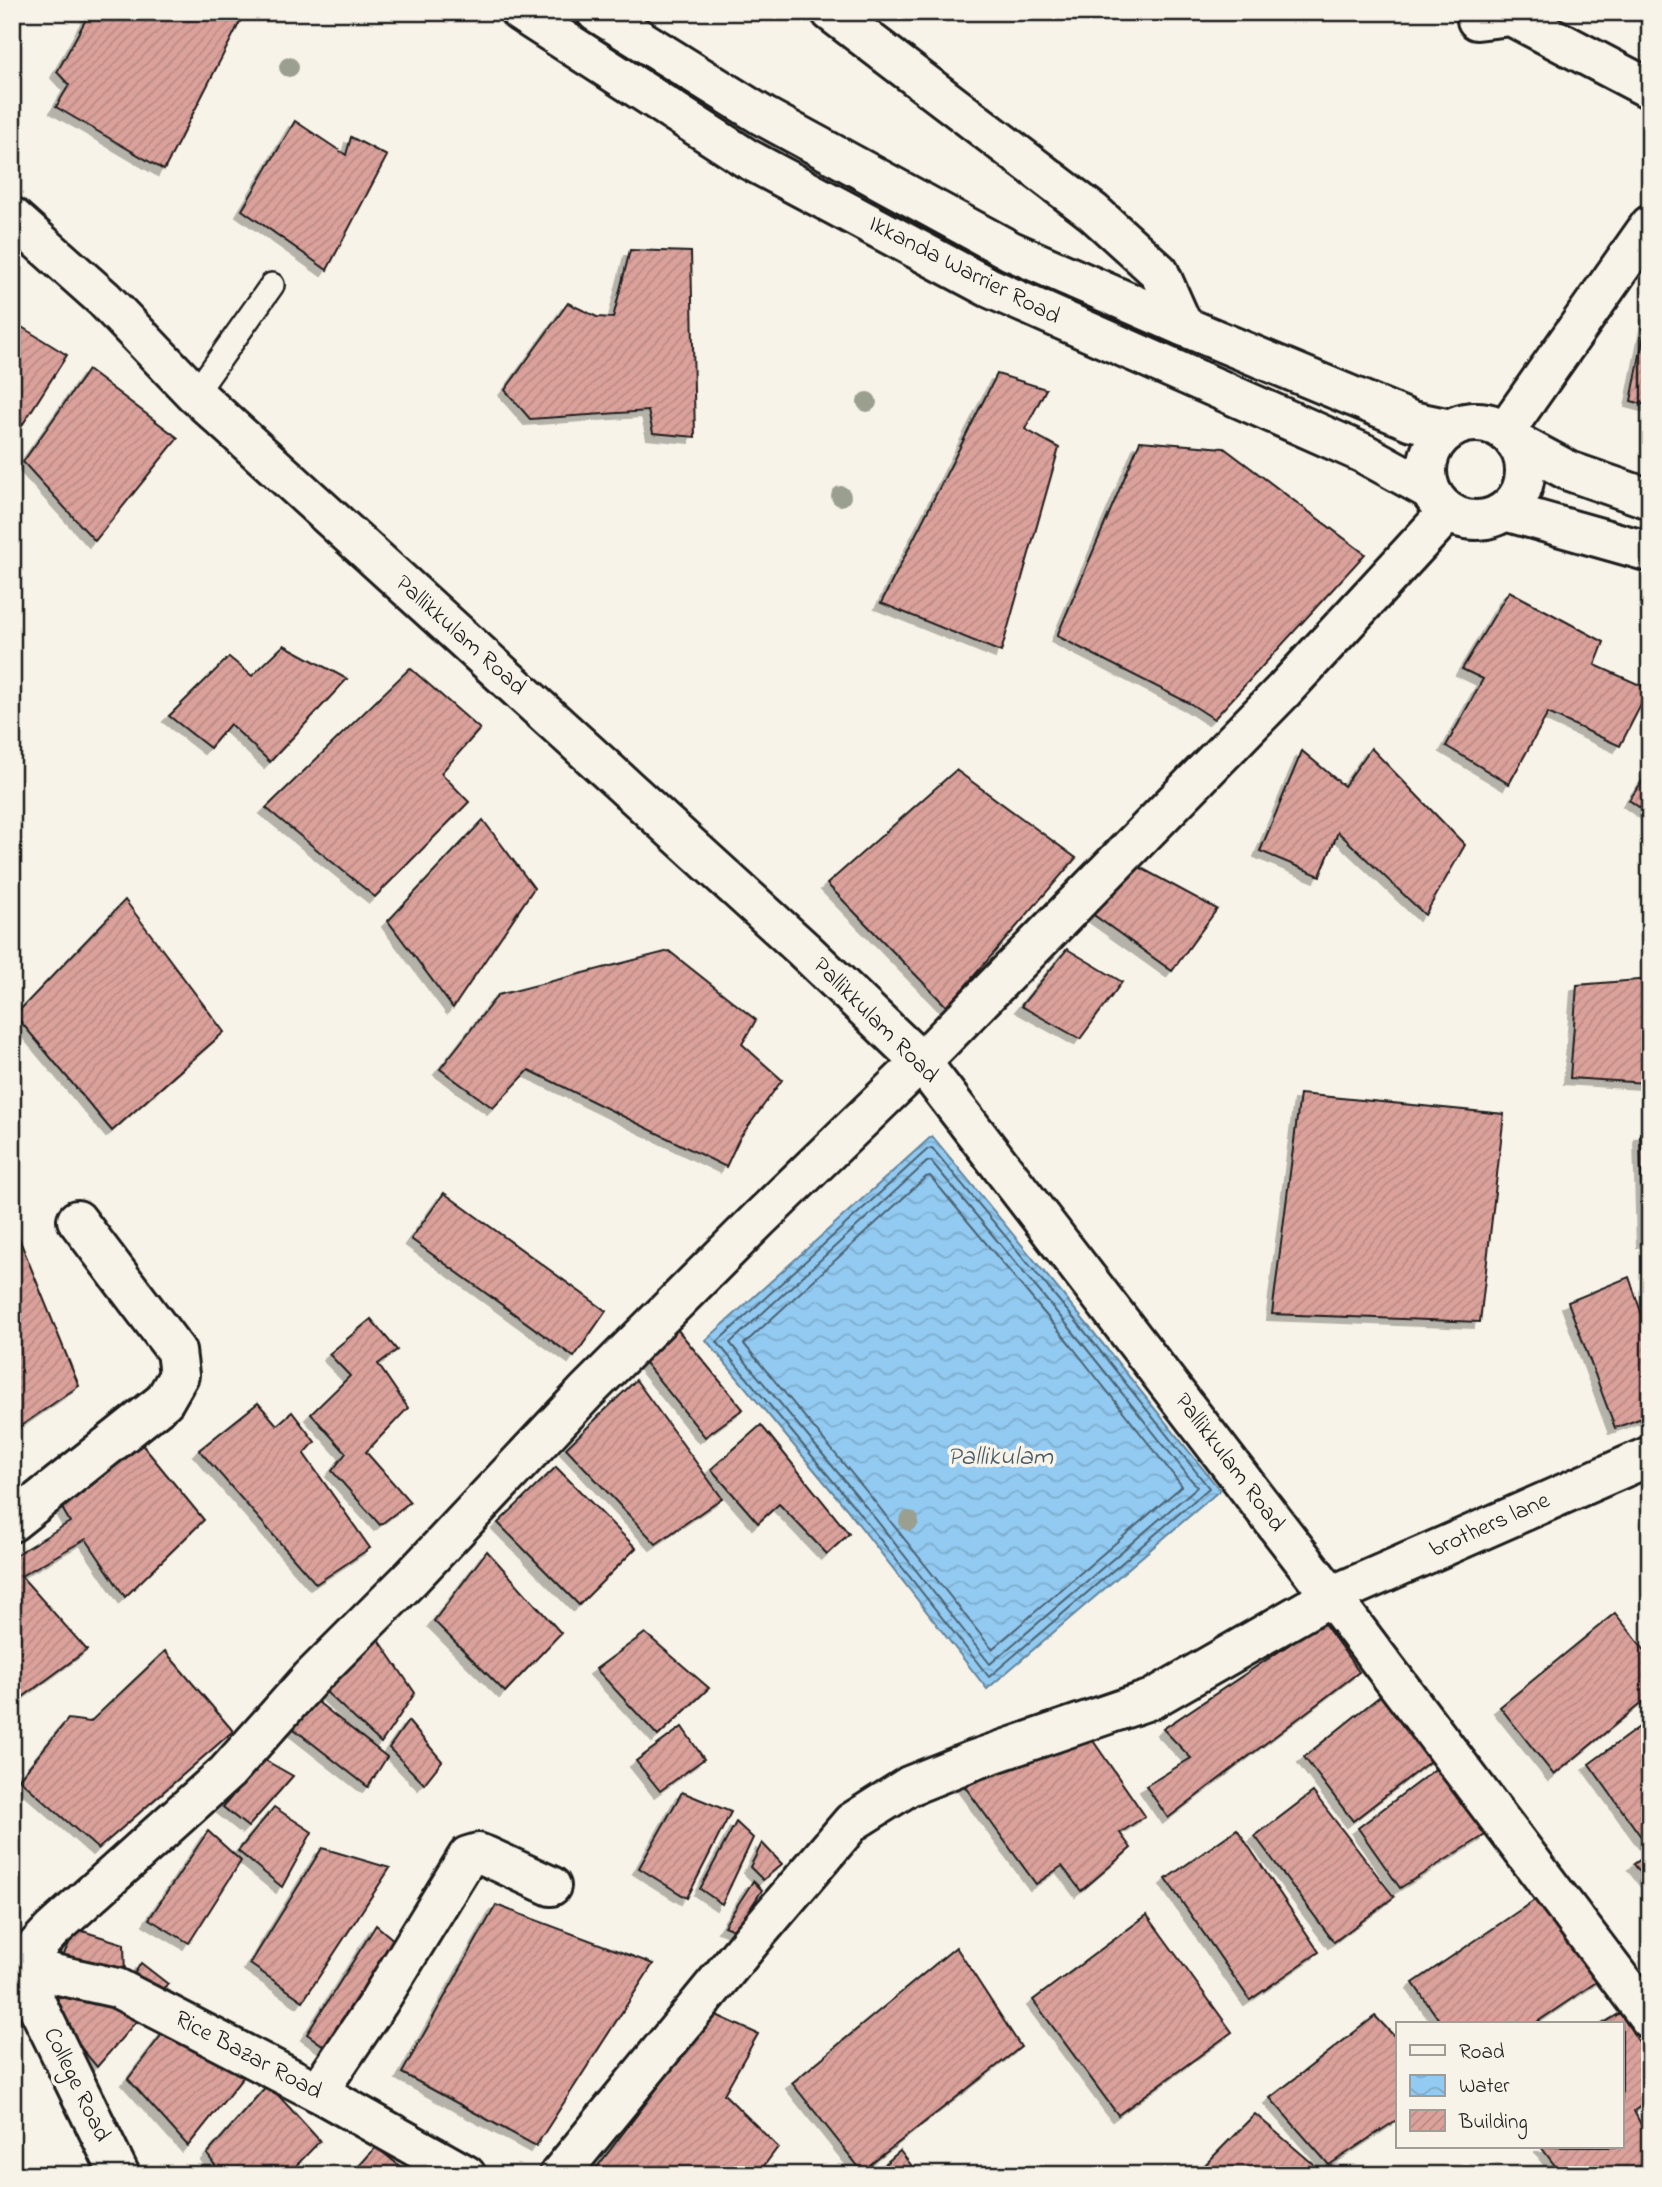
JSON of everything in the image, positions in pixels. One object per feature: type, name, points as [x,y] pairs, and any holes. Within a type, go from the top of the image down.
[{"type":"street","name":"Ikkanda Warrier Road","points":[[520,12],[747,158],[990,288],[1363,453],[1439,501]]},
{"type":"street","name":"Ikkanda Warrier Road","points":[[596,12],[763,116],[1011,251],[1412,421],[1451,429]]},
{"type":"street","points":[[831,12],[1093,212],[1159,272],[1183,326]]},
{"type":"street","points":[[1477,20],[1511,16],[1650,89]]},
{"type":"street","name":"Pallikkulam Road","points":[[12,217],[104,299],[195,394],[772,921],[921,1062],[1331,1596],[1650,2019]]},
{"type":"street","points":[[1510,437],[1650,225]]},
{"type":"street","points":[[1510,437],[1522,456],[1525,471],[1523,486],[1516,500],[1505,511],[1492,518],[1462,519],[1439,501],[1428,462],[1432,449],[1451,429],[1464,423],[1478,422],[1510,437],[1569,471],[1650,499]]},
{"type":"street","points":[[15,1963],[227,1772],[311,1678],[412,1577],[586,1392],[921,1062],[1284,690],[1439,501]]},
{"type":"street","points":[[1505,511],[1650,552]]},
{"type":"street","points":[[12,1522],[164,1401],[179,1376],[176,1351],[77,1220]]},
{"type":"street","name":"brothers lane","points":[[559,2175],[852,1822],[909,1786],[974,1760],[1152,1699],[1331,1596],[1650,1456]]},
{"type":"street","points":[[318,2092],[378,2003],[468,1856],[478,1853],[551,1886]]},
{"type":"street","name":"Rice Bazar Road","points":[[15,1963],[117,1988],[318,2092],[466,2175]]},
{"type":"street","name":"College Road","points":[[15,1963],[120,2175]]},
{"type":"lane","points":[[195,394],[272,285]]},
{"type":"water","name":"Pallikulam","points":[[932,1136],[1220,1490],[987,1689],[846,1508],[706,1340]]},
{"type":"building","points":[[90,12],[245,12],[164,170],[56,107],[69,85],[57,72]]},
{"type":"building","points":[[295,121],[346,155],[351,137],[387,156],[327,270],[242,210]]},
{"type":"building","points":[[630,250],[691,252],[695,437],[653,433],[648,411],[530,419],[505,390],[568,303],[597,317],[613,318]]},
{"type":"building","points":[[1648,314],[1650,315],[1650,406],[1631,401]]},
{"type":"building","points":[[12,321],[67,355],[12,441]]},
{"type":"building","points":[[88,370],[178,438],[95,541],[23,462]]},
{"type":"building","points":[[997,374],[1046,389],[1025,429],[1059,448],[1001,652],[881,603]]},
{"type":"building","points":[[1140,441],[1224,448],[1365,554],[1214,719],[1191,704],[1057,636]]},
{"type":"building","points":[[1509,591],[1604,642],[1595,665],[1649,689],[1620,746],[1548,713],[1509,784],[1446,746],[1483,679],[1462,669]]},
{"type":"building","points":[[284,645],[347,679],[270,762],[230,724],[210,748],[169,716],[229,657],[252,676]]},
{"type":"building","points":[[410,668],[480,729],[441,773],[469,802],[375,897],[266,808]]},
{"type":"building","points":[[1371,748],[1465,845],[1425,915],[1338,832],[1320,876],[1260,851],[1302,751],[1344,786]]},
{"type":"building","points":[[956,770],[1076,858],[947,1007],[827,884]]},
{"type":"building","points":[[1650,771],[1650,815],[1629,800]]},
{"type":"building","points":[[483,820],[534,888],[453,1008],[388,921]]},
{"type":"building","points":[[1130,862],[1217,909],[1172,971],[1091,913]]},
{"type":"building","points":[[125,900],[224,1032],[112,1131],[15,1015]]},
{"type":"building","points":[[1067,949],[1122,982],[1080,1039],[1021,1006]]},
{"type":"building","points":[[669,951],[756,1020],[742,1044],[782,1080],[739,1139],[726,1167],[529,1070],[493,1108],[440,1069],[498,995]]},
{"type":"building","points":[[1650,979],[1646,1083],[1570,1078],[1577,985]]},
{"type":"building","points":[[1300,1094],[1504,1114],[1480,1322],[1272,1314]]},
{"type":"building","points":[[1650,1132],[1650,1240],[1643,1241],[1640,1133]]},
{"type":"building","points":[[444,1193],[606,1311],[574,1357],[411,1239]]},
{"type":"building","points":[[12,1226],[79,1386],[12,1432]]},
{"type":"building","points":[[1629,1277],[1650,1338],[1650,1415],[1615,1428],[1568,1302]]},
{"type":"building","points":[[371,1319],[397,1350],[378,1364],[408,1408],[366,1452],[410,1502],[380,1525],[332,1471],[346,1453],[311,1414],[350,1376],[329,1354]]},
{"type":"building","points":[[677,1329],[743,1409],[705,1437],[641,1358]]},
{"type":"building","points":[[636,1380],[722,1498],[656,1544],[566,1448]]},
{"type":"building","points":[[258,1403],[277,1425],[292,1412],[315,1442],[304,1454],[370,1548],[316,1584],[199,1450]]},
{"type":"building","points":[[761,1425],[849,1534],[827,1554],[779,1504],[758,1523],[711,1469]]},
{"type":"building","points":[[140,1442],[204,1520],[125,1597],[86,1539],[21,1576],[87,1650],[12,1705],[12,1557],[70,1522],[59,1503]]},
{"type":"building","points":[[556,1467],[636,1548],[579,1605],[498,1523]]},
{"type":"building","points":[[487,1551],[561,1633],[505,1692],[434,1621]]},
{"type":"building","points":[[1615,1613],[1650,1657],[1650,1696],[1554,1775],[1500,1707]]},
{"type":"building","points":[[1323,1622],[1359,1672],[1168,1818],[1146,1786],[1191,1758],[1163,1729]]},
{"type":"building","points":[[645,1633],[709,1688],[658,1736],[596,1669]]},
{"type":"building","points":[[377,1637],[415,1693],[381,1743],[325,1691]]},
{"type":"building","points":[[165,1651],[233,1731],[98,1849],[19,1779],[68,1719],[90,1722]]},
{"type":"building","points":[[1389,1689],[1438,1755],[1353,1821],[1304,1757]]},
{"type":"building","points":[[314,1699],[387,1757],[368,1787],[294,1729]]},
{"type":"building","points":[[1650,1719],[1650,1842],[1647,1845],[1589,1764]]},
{"type":"building","points":[[408,1721],[442,1761],[424,1784],[389,1748]]},
{"type":"building","points":[[682,1727],[704,1759],[660,1791],[636,1761]]},
{"type":"building","points":[[1087,1732],[1145,1816],[1120,1833],[1131,1848],[1081,1891],[1062,1866],[1036,1884],[960,1780]]},
{"type":"building","points":[[263,1759],[293,1776],[248,1827],[223,1807]]},
{"type":"building","points":[[1442,1764],[1487,1834],[1400,1888],[1358,1828]]},
{"type":"building","points":[[682,1792],[731,1812],[687,1898],[639,1868]]},
{"type":"building","points":[[1313,1792],[1394,1897],[1334,1942],[1255,1836]]},
{"type":"building","points":[[274,1807],[312,1832],[282,1887],[238,1851]]},
{"type":"building","points":[[736,1822],[753,1838],[722,1904],[700,1889]]},
{"type":"building","points":[[1237,1829],[1319,1952],[1250,2000],[1166,1879]]},
{"type":"building","points":[[208,1831],[241,1861],[189,1943],[149,1919]]},
{"type":"building","points":[[762,1843],[782,1864],[763,1880],[750,1867]]},
{"type":"building","points":[[322,1848],[390,1868],[303,2001],[250,1964]]},
{"type":"building","points":[[1650,1853],[1650,1885],[1634,1864]]},
{"type":"building","points":[[753,1881],[762,1890],[736,1931],[724,1926]]},
{"type":"building","points":[[1539,1897],[1601,1979],[1537,2022],[1441,2022],[1413,1983]]},
{"type":"building","points":[[496,1905],[653,1964],[536,2146],[402,2073]]},
{"type":"building","points":[[1147,1915],[1232,2032],[1118,2115],[1033,2000]]},
{"type":"building","points":[[376,1925],[402,1947],[335,2054],[307,2034]]},
{"type":"building","points":[[76,1929],[124,1944],[125,1976],[59,1964]]},
{"type":"building","points":[[956,1947],[1021,2047],[862,2171],[792,2083]]},
{"type":"building","points":[[141,1963],[168,1984],[151,1999],[126,1987]]},
{"type":"building","points":[[68,1989],[139,2018],[97,2067],[47,2007]]},
{"type":"building","points":[[1620,2013],[1650,2059],[1650,2099],[1634,2111],[1650,2142],[1650,2157],[1629,2175],[1562,2175],[1542,2148],[1624,2148],[1624,2022],[1605,2022]]},
{"type":"building","points":[[714,2014],[758,2034],[724,2094],[778,2147],[757,2175],[591,2175]]},
{"type":"building","points":[[1375,2016],[1396,2038],[1396,2120],[1329,2165],[1270,2098]]},
{"type":"building","points":[[175,2017],[249,2070],[188,2146],[128,2079]]},
{"type":"building","points":[[268,2084],[320,2141],[287,2175],[222,2175],[207,2154]]},
{"type":"building","points":[[1255,2114],[1326,2175],[1195,2175]]},
{"type":"building","points":[[376,2147],[411,2175],[351,2175]]},
{"type":"building","points":[[900,2151],[919,2175],[872,2175]]}]
